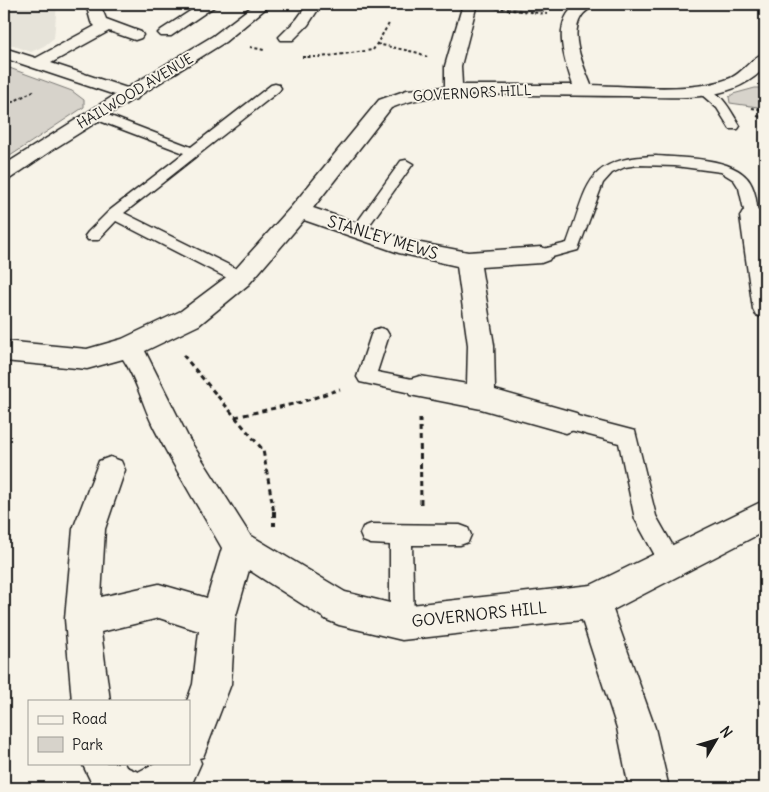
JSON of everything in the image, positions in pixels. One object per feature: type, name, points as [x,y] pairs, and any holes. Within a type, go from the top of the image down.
[{"type":"street","points":[[93,4],[99,22],[136,35]]},
{"type":"street","points":[[287,37],[303,22],[311,4]]},
{"type":"street","points":[[454,91],[453,66],[470,4]]},
{"type":"street","points":[[584,91],[578,77],[568,35],[574,13],[588,4]]},
{"type":"street","points":[[166,33],[220,6],[260,8]]},
{"type":"street","name":"HAILWOOD AVENUE","points":[[4,174],[45,146],[220,39],[260,8]]},
{"type":"street","points":[[36,65],[106,26]]},
{"type":"street","points":[[4,52],[36,65],[131,95]]},
{"type":"street","points":[[757,78],[765,58]]},
{"type":"street","name":"GOVERNORS HILL","points":[[4,352],[86,359],[129,347],[190,318],[241,278],[300,211],[385,104],[407,95],[454,91],[526,89],[705,91],[757,78]]},
{"type":"street","name":"STANLEY MEWS","points":[[300,211],[407,248],[468,260],[541,255]]},
{"type":"street","points":[[758,217],[765,309]]},
{"type":"street","points":[[468,260],[481,346],[481,398]]},
{"type":"street","name":"GOVERNORS HILL","points":[[129,347],[141,365],[164,420],[179,448],[247,551],[339,608],[402,623],[593,602],[765,515]]},
{"type":"street","points":[[420,387],[481,398],[566,421]]},
{"type":"street","points":[[91,700],[82,619],[89,529],[110,470]]},
{"type":"street","points":[[190,740],[212,684],[218,619],[247,551]]},
{"type":"street","points":[[82,619],[159,601],[218,619]]},
{"type":"street","points":[[593,602],[636,728],[649,788]]},
{"type":"street","points":[[103,764],[112,782],[127,788]]},
{"type":"street","points":[[149,788],[176,774],[181,764]]},
{"type":"lane","points":[[93,236],[114,214],[275,88]]},
{"type":"lane","points":[[705,91],[722,106],[734,126]]},
{"type":"lane","points":[[96,115],[193,152]]},
{"type":"lane","points":[[541,255],[573,246],[596,182],[605,172],[618,164],[634,160],[725,168],[735,173],[745,182],[758,217]]},
{"type":"lane","points":[[358,231],[406,164]]},
{"type":"lane","points":[[114,214],[241,278]]},
{"type":"lane","points":[[380,335],[366,377],[420,387]]},
{"type":"lane","points":[[566,421],[628,437],[646,518],[671,562]]},
{"type":"lane","points":[[371,534],[460,535]]},
{"type":"lane","points":[[402,623],[411,535]]},
{"type":"path","points":[[470,4],[573,18]]},
{"type":"path","points":[[297,56],[322,57],[373,50],[390,22]]},
{"type":"path","points":[[377,44],[419,53],[427,57]]},
{"type":"path","points":[[244,46],[271,51]]},
{"type":"path","points":[[165,330],[184,356],[263,450],[274,510],[274,532],[247,551]]},
{"type":"path","points":[[235,417],[262,409],[298,404],[325,396],[366,377]]},
{"type":"path","points":[[411,535],[420,387]]},
{"type":"shaded area","points":[[4,4],[57,4],[54,38],[44,46],[31,52],[4,42]]},
{"type":"green space","points":[[493,4],[551,4],[543,12],[493,6]]},
{"type":"green space","points":[[4,66],[72,91],[84,100],[84,107],[4,160]]},
{"type":"green space","points":[[755,88],[765,88],[765,108],[730,103],[729,97],[733,94]]}]
